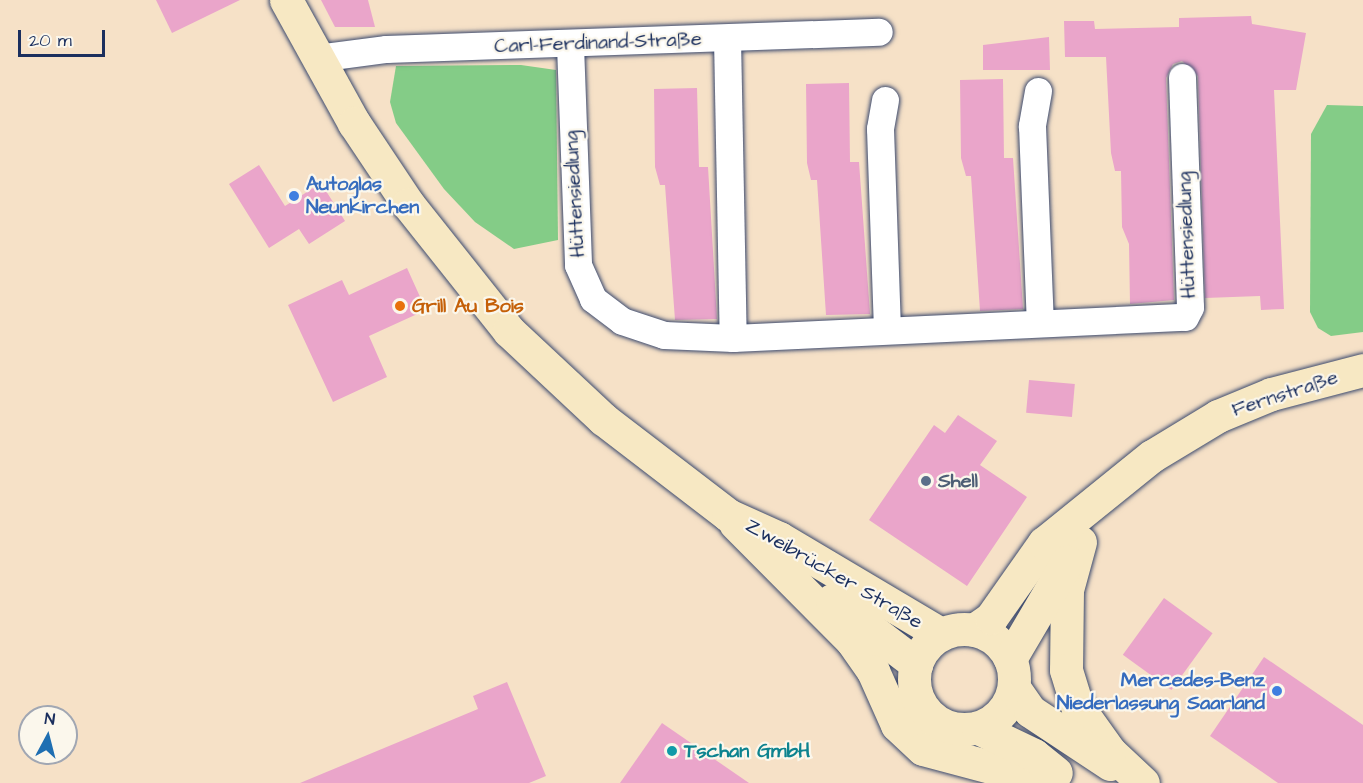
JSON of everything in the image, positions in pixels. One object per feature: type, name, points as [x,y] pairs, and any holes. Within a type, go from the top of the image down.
[{"type":"main road","name":"Zweibrücker Straße","points":[[286,0],[317,58],[408,204],[509,332],[603,419],[728,514],[779,538],[941,634]]},
{"type":"main road","name":"Fernstraße","points":[[974,630],[991,618],[1044,543],[1120,483],[1218,416],[1271,394],[1363,370]]},
{"type":"main road","name":"Fernstraße","points":[[1012,674],[1080,542],[1120,483]]},
{"type":"main road","name":"Zweibrücker Straße","points":[[728,514],[758,551],[852,641],[873,671],[897,725],[923,748],[1050,783]]},
{"type":"main road","points":[[1080,542],[1066,590],[1066,670],[1077,706],[1110,752],[1141,783]]},
{"type":"main road","name":"Zweibrücker Straße","points":[[758,551],[893,642],[916,664]]},
{"type":"main road","points":[[1068,783],[1034,755],[978,728],[948,727],[934,719],[916,695],[916,664],[941,634],[974,630],[996,640],[1030,711],[1141,783]]},
{"type":"main road","points":[[978,728],[1002,713],[1012,674]]},
{"type":"street","name":"Carl-Ferdinand-Straße","points":[[317,58],[386,49],[570,45],[879,32]]},
{"type":"street","points":[[727,38],[733,338]]},
{"type":"street","name":"Hüttensiedlung","points":[[570,45],[573,236],[578,265],[593,298],[622,321],[664,335],[733,338],[1189,314],[1182,77]]},
{"type":"street","points":[[1038,91],[1032,126],[1040,322]]},
{"type":"street","points":[[885,100],[880,129],[887,330]]},
{"type":"green space","points":[[521,65],[556,70],[558,240],[514,249],[475,222],[444,189],[396,123],[390,102],[396,66]]},
{"type":"green space","points":[[1327,105],[1363,106],[1363,332],[1331,336],[1318,328],[1310,312],[1311,134]]},
{"type":"building","points":[[156,0],[240,0],[172,33]]},
{"type":"building","points":[[321,0],[368,0],[375,27],[335,27]]},
{"type":"building","points":[[1251,16],[1252,24],[1306,33],[1296,90],[1274,90],[1284,309],[1261,310],[1260,296],[1205,298],[1198,76],[1182,61],[1173,64],[1166,78],[1174,300],[1130,304],[1129,244],[1122,227],[1121,171],[1115,171],[1111,153],[1106,57],[1065,57],[1064,21],[1094,21],[1095,29],[1179,27],[1179,18]]},
{"type":"building","points":[[1049,37],[1050,70],[983,70],[983,45]]},
{"type":"building","points":[[1003,79],[1004,158],[1013,158],[1023,309],[980,311],[971,176],[966,176],[961,158],[960,80]]},
{"type":"building","points":[[849,83],[850,162],[859,162],[870,314],[826,315],[817,180],[811,180],[807,163],[806,84]]},
{"type":"building","points":[[697,88],[699,167],[708,167],[717,319],[675,320],[665,185],[660,185],[655,167],[654,89]]},
{"type":"building","points":[[259,165],[285,206],[321,183],[345,221],[309,244],[299,229],[269,248],[229,184]]},
{"type":"building","points":[[407,268],[426,310],[369,336],[387,377],[333,402],[288,305],[342,280],[349,295]]},
{"type":"building","points":[[1029,380],[1075,384],[1072,417],[1026,413]]},
{"type":"building","points":[[958,415],[997,441],[980,465],[1027,497],[967,586],[869,520],[934,425],[945,433]]},
{"type":"building","points":[[1164,598],[1213,633],[1171,690],[1123,655]]},
{"type":"building","name":"Mercedes-Benz Niederlassung Saarland","points":[[1264,657],[1363,725],[1363,783],[1278,783],[1210,736]]},
{"type":"building","points":[[507,682],[546,776],[529,783],[300,783],[478,709],[473,696]]},
{"type":"building","name":"Tschan GmbH","points":[[662,723],[749,783],[620,783]]},
{"type":"place","name":"Autoglas Neunkirchen","points":[[294,196]]},
{"type":"place","name":"Grill Au Bois","points":[[400,306]]},
{"type":"place","name":"Shell","points":[[926,481]]},
{"type":"place","name":"Mercedes-Benz Niederlassung Saarland","points":[[1277,691]]},
{"type":"place","name":"Tschan GmbH","points":[[672,751]]}]
